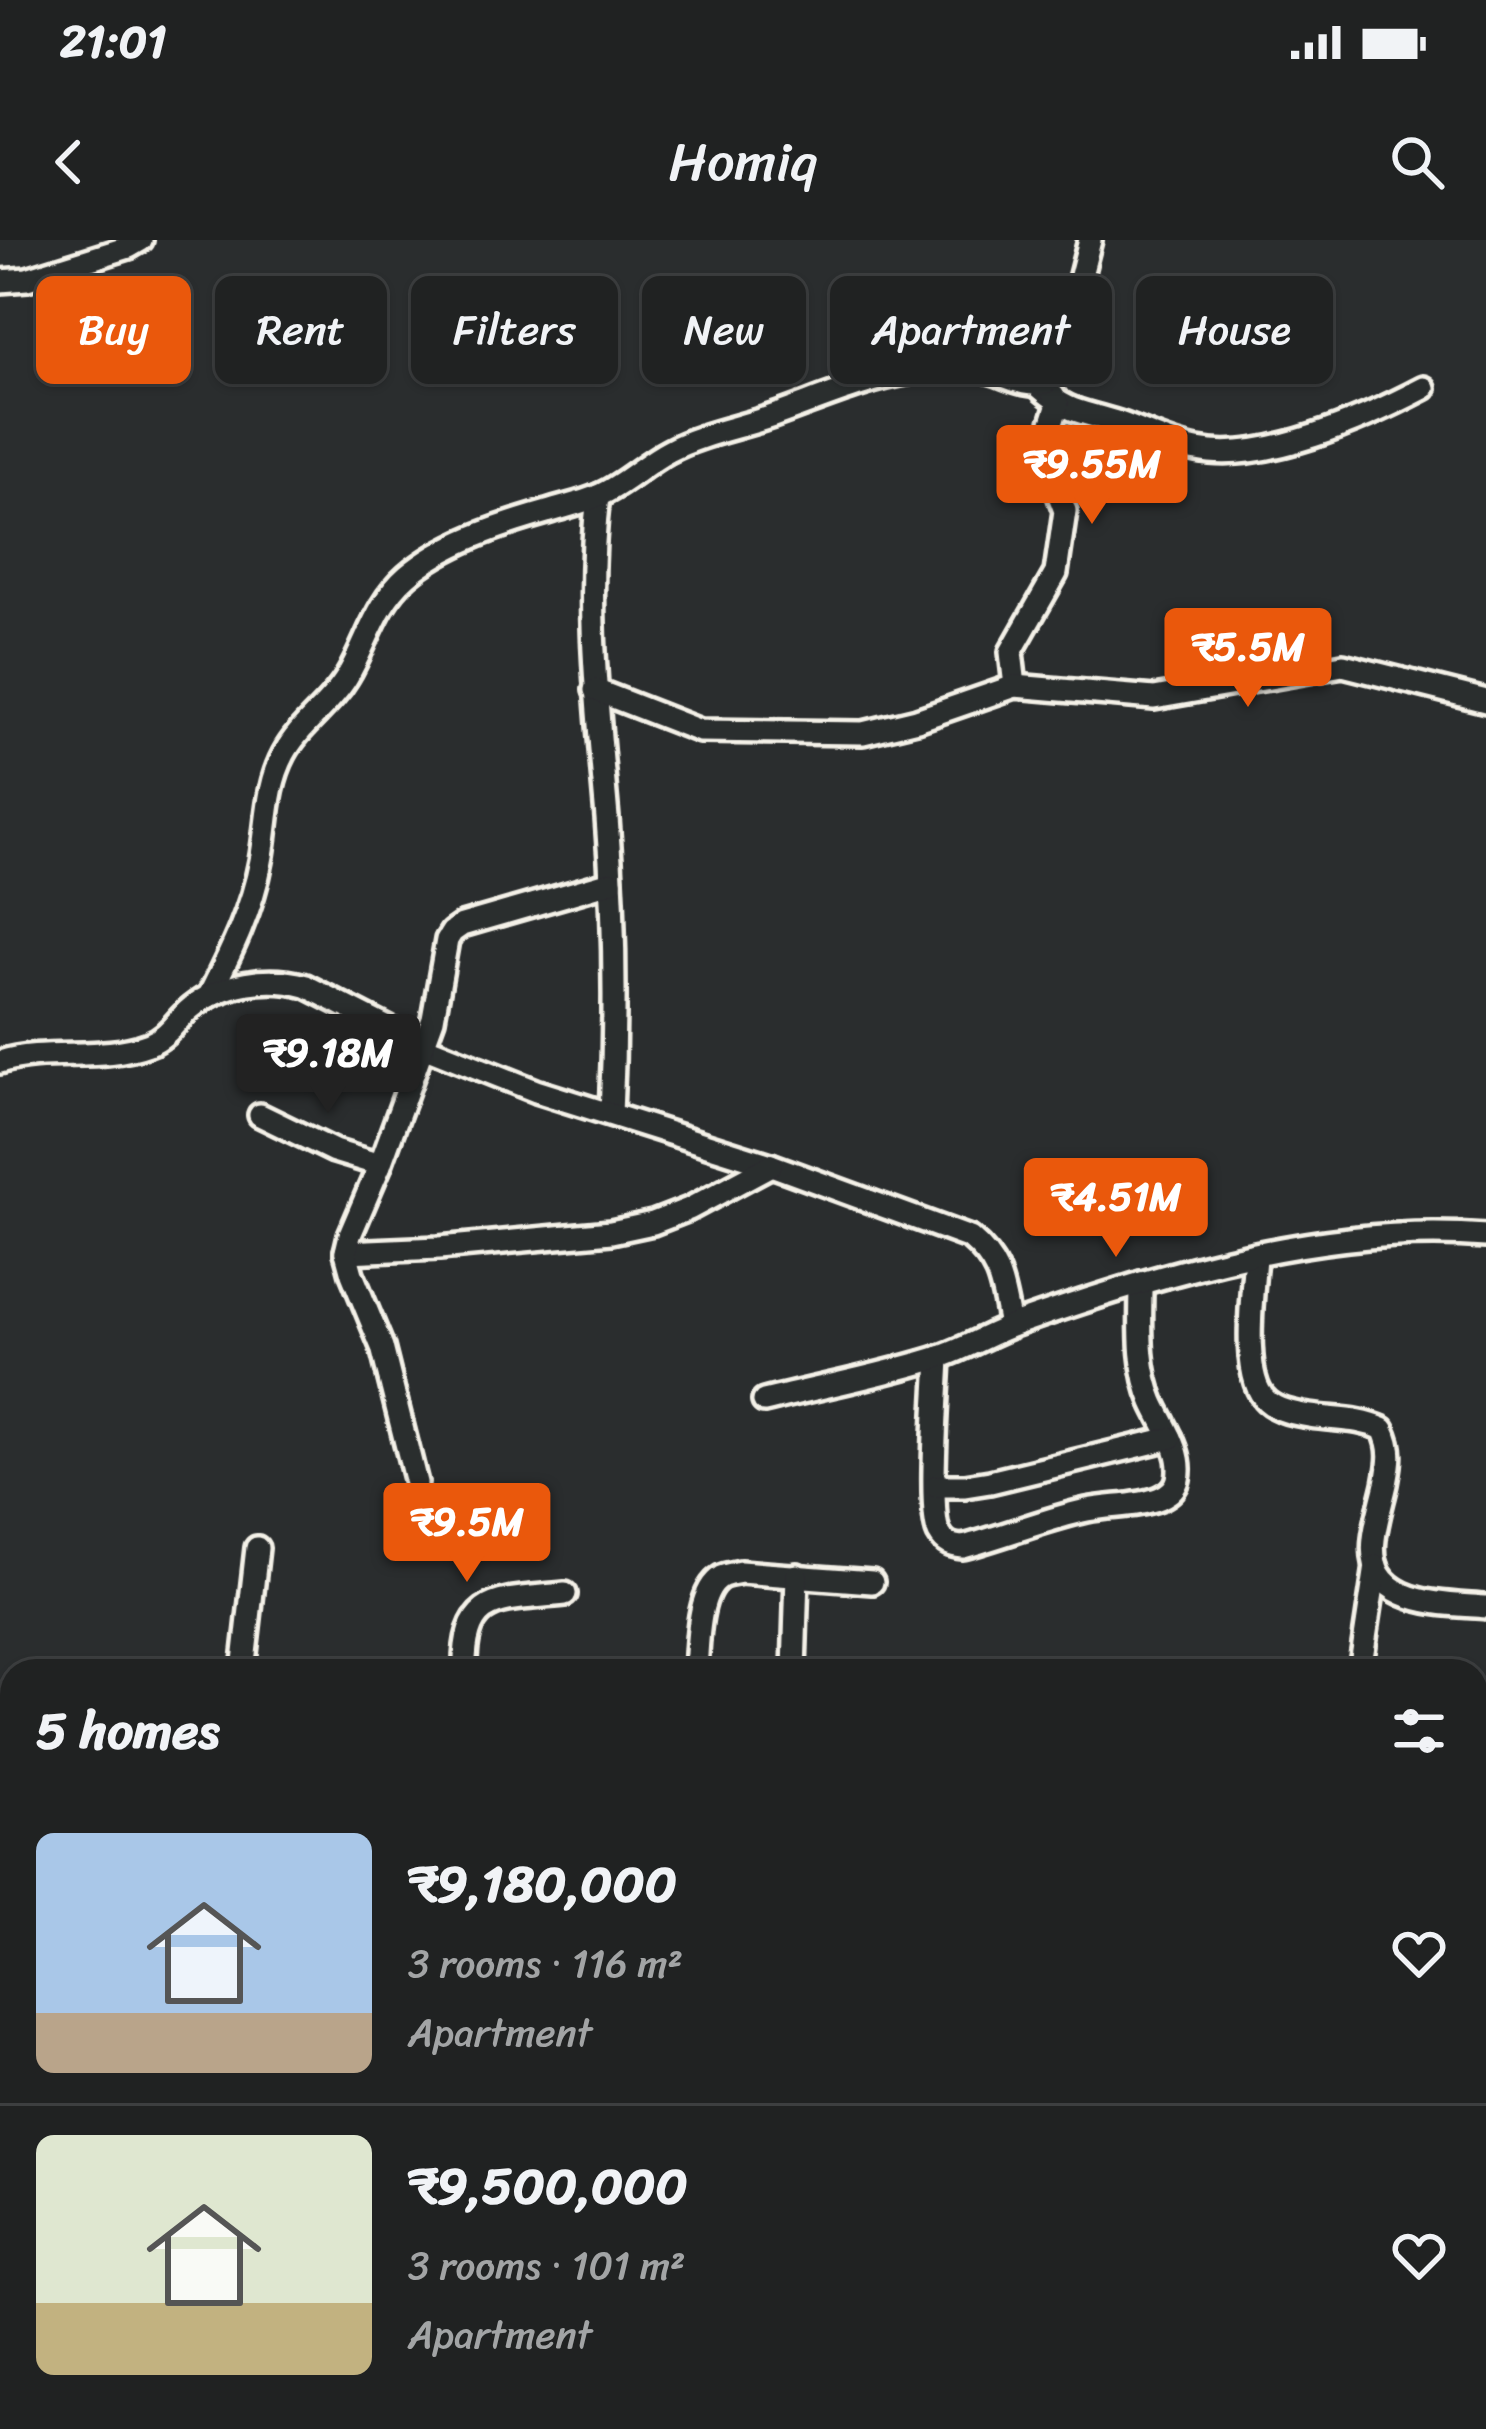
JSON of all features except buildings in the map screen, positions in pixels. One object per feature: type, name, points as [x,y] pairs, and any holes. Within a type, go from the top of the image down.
[{"type":"street","points":[[0,281],[27,279],[141,240]]},
{"type":"street","points":[[1081,276],[1090,240]]},
{"type":"street","points":[[208,996],[248,913],[275,772],[300,729],[347,677],[388,596],[425,562],[511,524],[598,496],[668,451],[865,384]]},
{"type":"street","points":[[1042,384],[1058,404],[1072,411],[1200,451],[1227,453],[1287,442],[1369,417],[1424,388]]},
{"type":"street","points":[[1015,686],[1011,652],[1056,574],[1065,511],[1043,452],[1058,404]]},
{"type":"street","points":[[598,496],[591,565],[595,690],[611,882],[615,995],[611,1114]]},
{"type":"street","points":[[595,690],[700,730],[862,734],[1015,686],[1154,698],[1343,665],[1486,701]]},
{"type":"street","points":[[416,1483],[382,1347],[346,1252],[350,1235],[434,1019],[452,932],[478,920],[611,882]]},
{"type":"street","points":[[0,1062],[143,1046],[160,1039],[208,996],[228,987],[288,981],[325,994],[423,1046],[536,1091],[771,1165],[970,1238],[990,1255],[1010,1326]]},
{"type":"street","points":[[260,1115],[334,1150],[380,1165]]},
{"type":"street","points":[[346,1252],[611,1232],[689,1209],[771,1165]]},
{"type":"street","points":[[764,1401],[939,1357],[1010,1326],[1141,1283],[1255,1256],[1348,1239],[1448,1233],[1486,1236]]},
{"type":"street","points":[[1255,1256],[1251,1362],[1255,1385],[1265,1400],[1309,1416],[1365,1421],[1383,1429],[1390,1442],[1392,1457],[1373,1543],[1376,1566],[1362,1659]]},
{"type":"street","points":[[939,1357],[935,1486],[937,1528],[947,1543],[963,1547],[1087,1510],[1166,1496],[1179,1476],[1177,1453],[1144,1377],[1141,1283]]},
{"type":"street","points":[[935,1486],[990,1482],[1171,1438]]},
{"type":"street","points":[[244,1659],[257,1548]]},
{"type":"street","points":[[1376,1566],[1387,1585],[1404,1596],[1486,1607]]},
{"type":"street","points":[[697,1659],[703,1604],[710,1587],[721,1577],[740,1572],[872,1582]]},
{"type":"street","points":[[794,1659],[797,1575]]},
{"type":"street","points":[[466,1659],[467,1632],[485,1606],[565,1594]]}]
